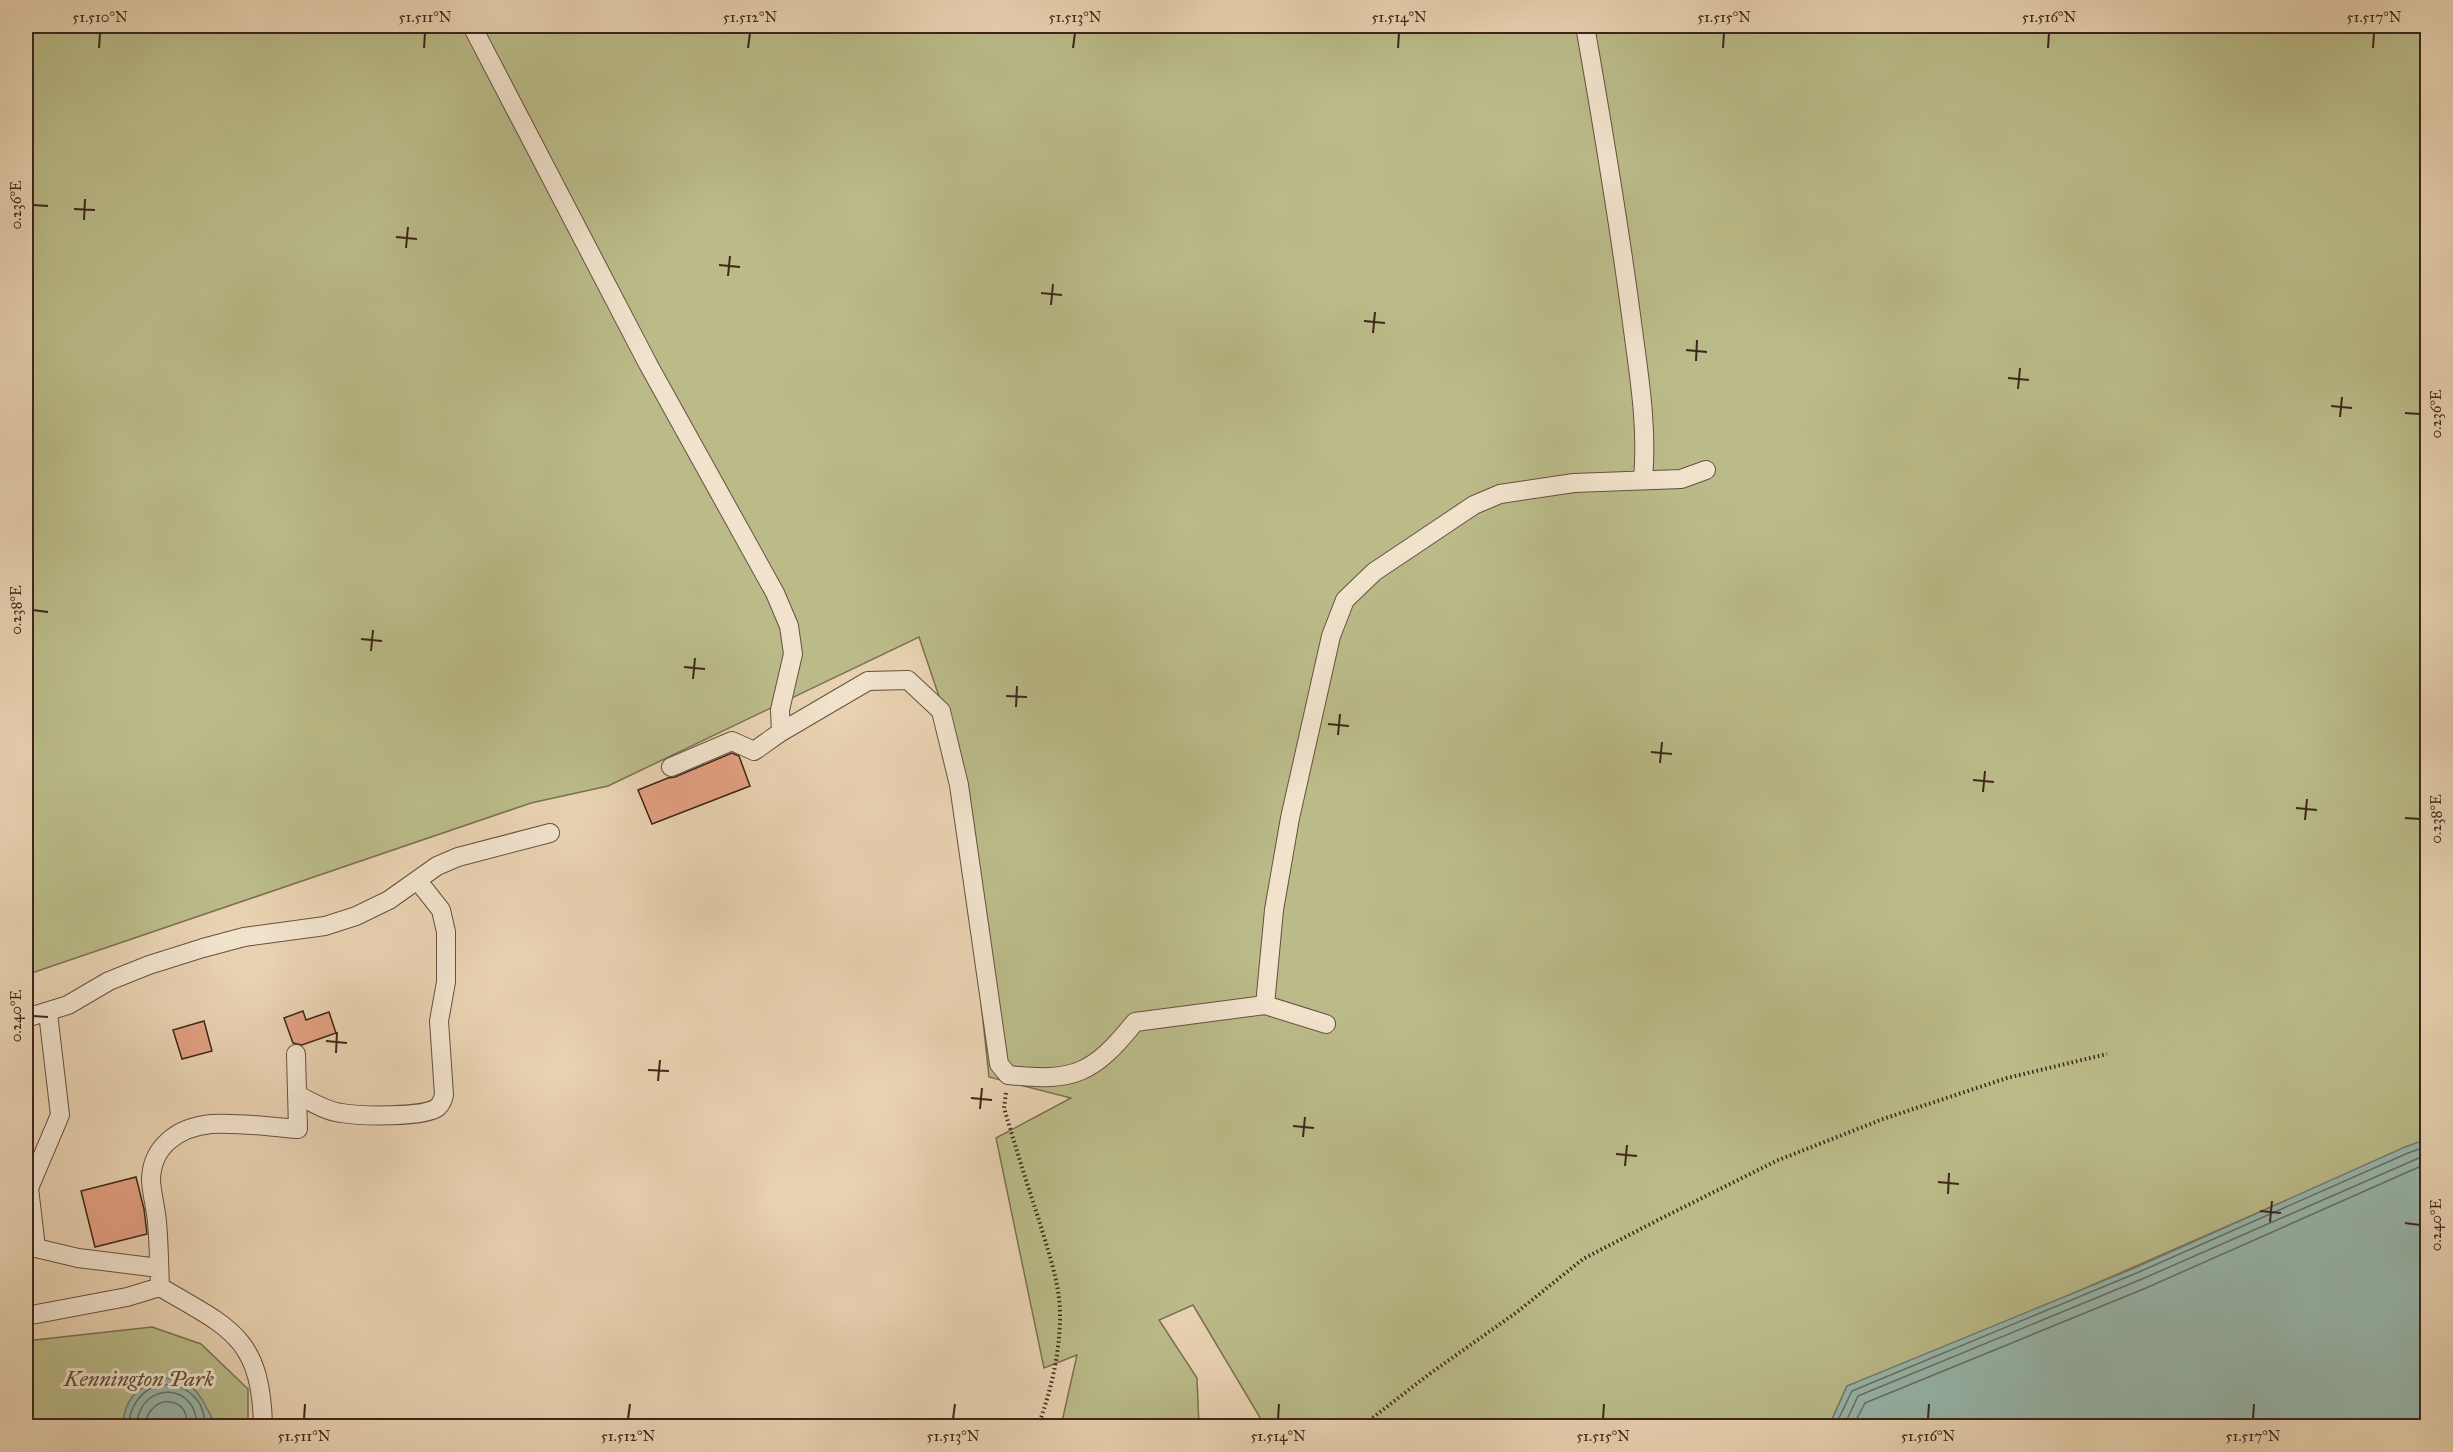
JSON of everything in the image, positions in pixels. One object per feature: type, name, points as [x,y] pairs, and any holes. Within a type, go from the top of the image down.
[{"type":"street","points":[[472,26],[648,364],[775,593],[789,627],[793,654],[780,710],[782,732]]},
{"type":"street","points":[[1585,26],[1618,220],[1644,413],[1643,479]]},
{"type":"street","points":[[1265,1005],[1274,910],[1290,818],[1331,636],[1345,600],[1374,572],[1474,505],[1500,494],[1574,483],[1681,479],[1706,470]]},
{"type":"street","points":[[671,767],[732,741],[753,751],[868,681],[909,680],[941,711],[959,785],[999,1065],[1008,1075],[1045,1079],[1078,1073],[1111,1052],[1135,1022],[1265,1005],[1326,1024]]},
{"type":"street","points":[[26,1018],[68,1005],[109,981],[149,965],[202,948],[244,937],[325,926],[356,916],[389,900],[437,866],[458,857],[550,833]]},
{"type":"street","points":[[298,1095],[312,1103],[340,1113],[403,1115],[428,1112],[440,1106],[444,1095],[439,1021],[446,982],[446,932],[441,910],[418,881]]},
{"type":"street","points":[[48,1013],[60,1115],[29,1188],[31,1248],[78,1258],[159,1268]]},
{"type":"street","points":[[160,1287],[157,1221],[151,1181],[153,1164],[161,1147],[173,1135],[189,1128],[212,1124],[298,1129],[296,1054]]},
{"type":"street","points":[[26,1316],[127,1297],[160,1287],[226,1326],[244,1345],[258,1374],[263,1426]]},
{"type":"path","points":[[1362,1426],[1428,1375],[1517,1312],[1583,1259],[1659,1219],[1776,1161],[1883,1119],[2007,1078],[2107,1054]]},
{"type":"path","points":[[1008,1075],[1004,1108],[1047,1247],[1057,1285],[1060,1314],[1056,1360],[1048,1399],[1038,1426]]},
{"type":"green space","points":[[26,26],[2427,26],[2427,1139],[1955,1345],[1847,1386],[1829,1426],[1265,1426],[1193,1305],[1159,1320],[1197,1378],[1199,1426],[1061,1426],[1077,1355],[1044,1368],[996,1138],[1071,1098],[989,1077],[953,738],[919,637],[608,786],[531,803],[26,975]]},
{"type":"green space","name":"Kennington Park","points":[[152,1327],[201,1344],[248,1389],[248,1426],[26,1426],[26,1341]]},
{"type":"water","points":[[2427,1139],[2427,1426],[1829,1426],[1847,1386],[2137,1267]]},
{"type":"water","points":[[161,1377],[188,1385],[198,1393],[212,1418],[209,1426],[122,1426],[129,1401],[144,1386]]},
{"type":"building","points":[[732,753],[739,756],[750,786],[652,824],[638,790]]},
{"type":"building","points":[[303,1011],[306,1020],[329,1012],[336,1033],[302,1045],[293,1043],[284,1018]]},
{"type":"building","points":[[204,1021],[212,1051],[182,1059],[173,1030]]},
{"type":"building","points":[[136,1177],[147,1234],[95,1247],[81,1191]]}]
